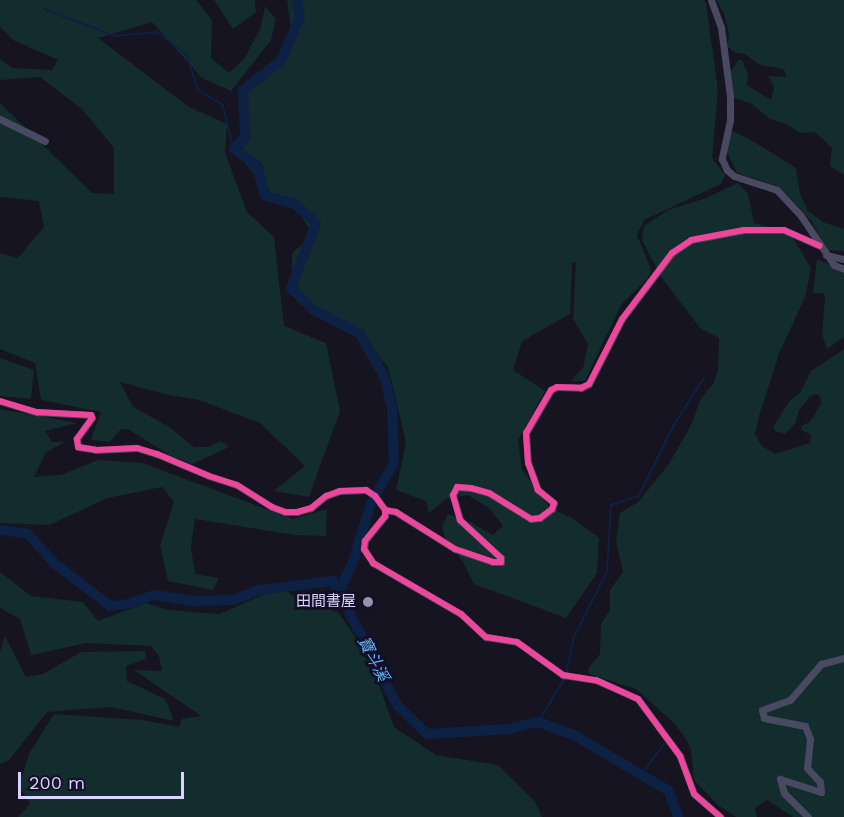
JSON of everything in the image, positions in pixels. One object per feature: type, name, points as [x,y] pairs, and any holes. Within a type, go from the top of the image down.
[{"type":"street","points":[[711,0],[721,27],[730,96],[730,120],[722,159],[734,176],[770,186],[785,196],[834,265],[844,269]]},
{"type":"street","points":[[0,119],[45,141]]},
{"type":"street","points":[[385,510],[396,512],[455,549],[493,562],[501,562],[501,558],[460,520],[453,495],[457,487],[471,488],[489,494],[531,519],[540,518],[552,509],[554,503],[538,490],[528,463],[526,433],[551,390],[557,387],[581,388],[589,384],[622,319],[672,253],[691,240],[744,230],[784,230],[820,246]]},
{"type":"street","points":[[826,255],[844,259]]},
{"type":"street","points":[[0,401],[37,412],[91,415],[92,418],[77,439],[78,447],[96,450],[137,448],[209,476],[237,484],[272,507],[285,512],[297,512],[310,508],[326,496],[340,490],[366,490],[375,495],[385,510],[385,516],[365,541],[366,555],[373,562],[461,614],[486,637],[517,642],[563,675],[596,680],[638,699],[680,756],[694,794],[720,817]]},
{"type":"street","points":[[808,817],[784,793],[780,778],[822,792],[819,782],[807,768],[810,739],[805,726],[764,718],[762,710],[790,700],[821,664],[844,658]]},
{"type":"green space","points":[[0,0],[196,0],[212,20],[211,58],[229,73],[244,59],[261,27],[265,6],[276,19],[271,40],[231,91],[202,78],[152,22],[98,38],[189,107],[227,124],[225,152],[247,212],[274,237],[284,326],[326,343],[340,411],[309,497],[274,491],[305,466],[260,423],[199,400],[168,395],[120,382],[133,407],[168,426],[194,447],[208,447],[221,441],[229,447],[192,464],[171,456],[128,429],[120,430],[110,442],[91,440],[101,412],[41,400],[35,363],[0,349],[0,253],[18,258],[44,227],[39,201],[0,197],[0,103],[92,193],[114,194],[114,148],[82,109],[40,77],[0,80],[0,59],[12,68],[52,70],[58,60],[13,40],[0,27]]},
{"type":"green space","points":[[214,0],[255,0],[256,12],[233,29]]},
{"type":"green space","points":[[287,0],[704,0],[706,4],[718,90],[712,158],[725,175],[721,184],[644,220],[637,235],[651,269],[648,278],[621,305],[585,381],[571,381],[583,368],[588,344],[573,319],[576,262],[572,263],[570,314],[522,341],[513,370],[545,391],[518,440],[522,469],[550,508],[572,518],[599,538],[597,573],[566,618],[474,584],[462,560],[446,542],[442,527],[448,514],[472,523],[493,535],[503,526],[489,508],[468,495],[446,499],[429,513],[426,501],[396,490],[406,442],[388,367],[361,336],[292,290],[292,253],[313,236],[301,215],[270,192],[242,160],[244,137],[241,100],[293,46]]},
{"type":"green space","points":[[716,0],[844,0],[844,175],[830,166],[832,148],[815,132],[800,133],[786,124],[770,119],[752,104],[732,97],[730,73],[738,60],[742,60],[748,73],[747,85],[771,100],[774,87],[768,76],[786,77],[784,69],[760,65],[745,54],[736,53],[727,46],[729,34],[724,14]]},
{"type":"green space","points":[[732,131],[748,138],[796,168],[800,194],[808,211],[823,222],[844,229],[844,251],[827,250],[812,222],[780,187],[737,173],[727,152],[728,140]]},
{"type":"green space","points":[[738,183],[748,194],[754,223],[790,233],[811,268],[805,297],[779,354],[759,416],[755,434],[762,446],[775,454],[810,443],[811,435],[802,430],[801,426],[810,422],[822,402],[818,394],[810,396],[799,410],[795,424],[785,434],[775,431],[773,427],[789,402],[800,393],[811,371],[844,349],[844,817],[793,817],[767,800],[755,808],[757,817],[736,817],[719,806],[694,780],[691,750],[685,737],[673,722],[636,689],[589,674],[588,669],[600,654],[601,624],[610,610],[610,590],[623,572],[616,542],[620,513],[638,502],[669,464],[692,423],[700,400],[713,384],[718,370],[719,338],[701,329],[661,277],[642,240],[644,226],[668,210],[706,198]]},
{"type":"green space","points":[[817,259],[844,271],[844,337],[827,349],[822,335],[825,297],[823,293],[813,293]]},
{"type":"green space","points":[[0,358],[34,370],[31,399],[0,396]]},
{"type":"green space","points":[[0,409],[77,423],[45,431],[52,442],[65,442],[46,452],[34,477],[61,475],[98,460],[142,463],[293,519],[327,509],[326,536],[295,535],[195,519],[191,547],[195,574],[219,578],[213,590],[168,581],[160,546],[174,502],[162,487],[108,498],[49,525],[0,523]]},
{"type":"green space","points":[[0,572],[31,596],[83,602],[98,621],[146,603],[168,610],[219,614],[281,587],[301,602],[338,612],[369,657],[394,727],[436,755],[498,765],[535,802],[542,817],[18,817],[30,804],[19,786],[29,754],[54,714],[142,720],[179,727],[182,719],[201,716],[134,670],[162,671],[159,656],[151,646],[86,643],[31,655],[20,619],[0,608]]},
{"type":"green space","points":[[5,636],[26,677],[43,674],[81,652],[145,651],[146,659],[126,666],[127,681],[165,699],[174,721],[111,707],[47,712],[9,760],[0,764],[0,652]]},
{"type":"waterway","points":[[297,0],[300,17],[281,61],[243,90],[245,137],[234,149],[257,166],[265,196],[294,203],[316,223],[291,288],[314,310],[360,334],[384,376],[392,409],[394,463],[371,503],[353,562],[340,590]]},
{"type":"waterway","points":[[44,9],[115,36],[157,32],[187,55],[199,91],[223,105],[234,149]]},
{"type":"waterway","points":[[567,670],[574,637],[607,572],[611,505],[639,496],[674,425],[704,378]]},
{"type":"waterway","name":"寶斗溪","points":[[0,530],[28,534],[53,562],[110,606],[128,604],[154,595],[190,601],[234,600],[259,590],[333,581],[397,705],[427,734],[509,729],[538,722],[574,735],[669,791],[678,817]]},
{"type":"waterway","points":[[538,722],[564,680]]},
{"type":"waterway","points":[[640,776],[664,744]]},
{"type":"cycle path","points":[[385,510],[396,512],[455,549],[493,562],[501,562],[501,558],[460,520],[453,495],[457,487],[489,493],[531,519],[540,518],[552,509],[554,503],[538,490],[528,463],[526,433],[551,390],[557,387],[581,388],[589,384],[622,319],[672,253],[691,240],[744,230],[784,230],[820,246]]},
{"type":"cycle path","points":[[0,401],[37,412],[91,415],[92,418],[77,439],[78,447],[96,450],[137,448],[157,454],[237,485],[272,507],[285,512],[297,512],[311,508],[326,496],[340,491],[366,490],[375,496],[385,510],[385,516],[365,541],[364,549],[373,563],[461,614],[486,637],[517,642],[563,675],[596,680],[638,699],[680,756],[694,794],[720,817]]},
{"type":"place","name":"田間書屋","points":[[368,602]]}]
